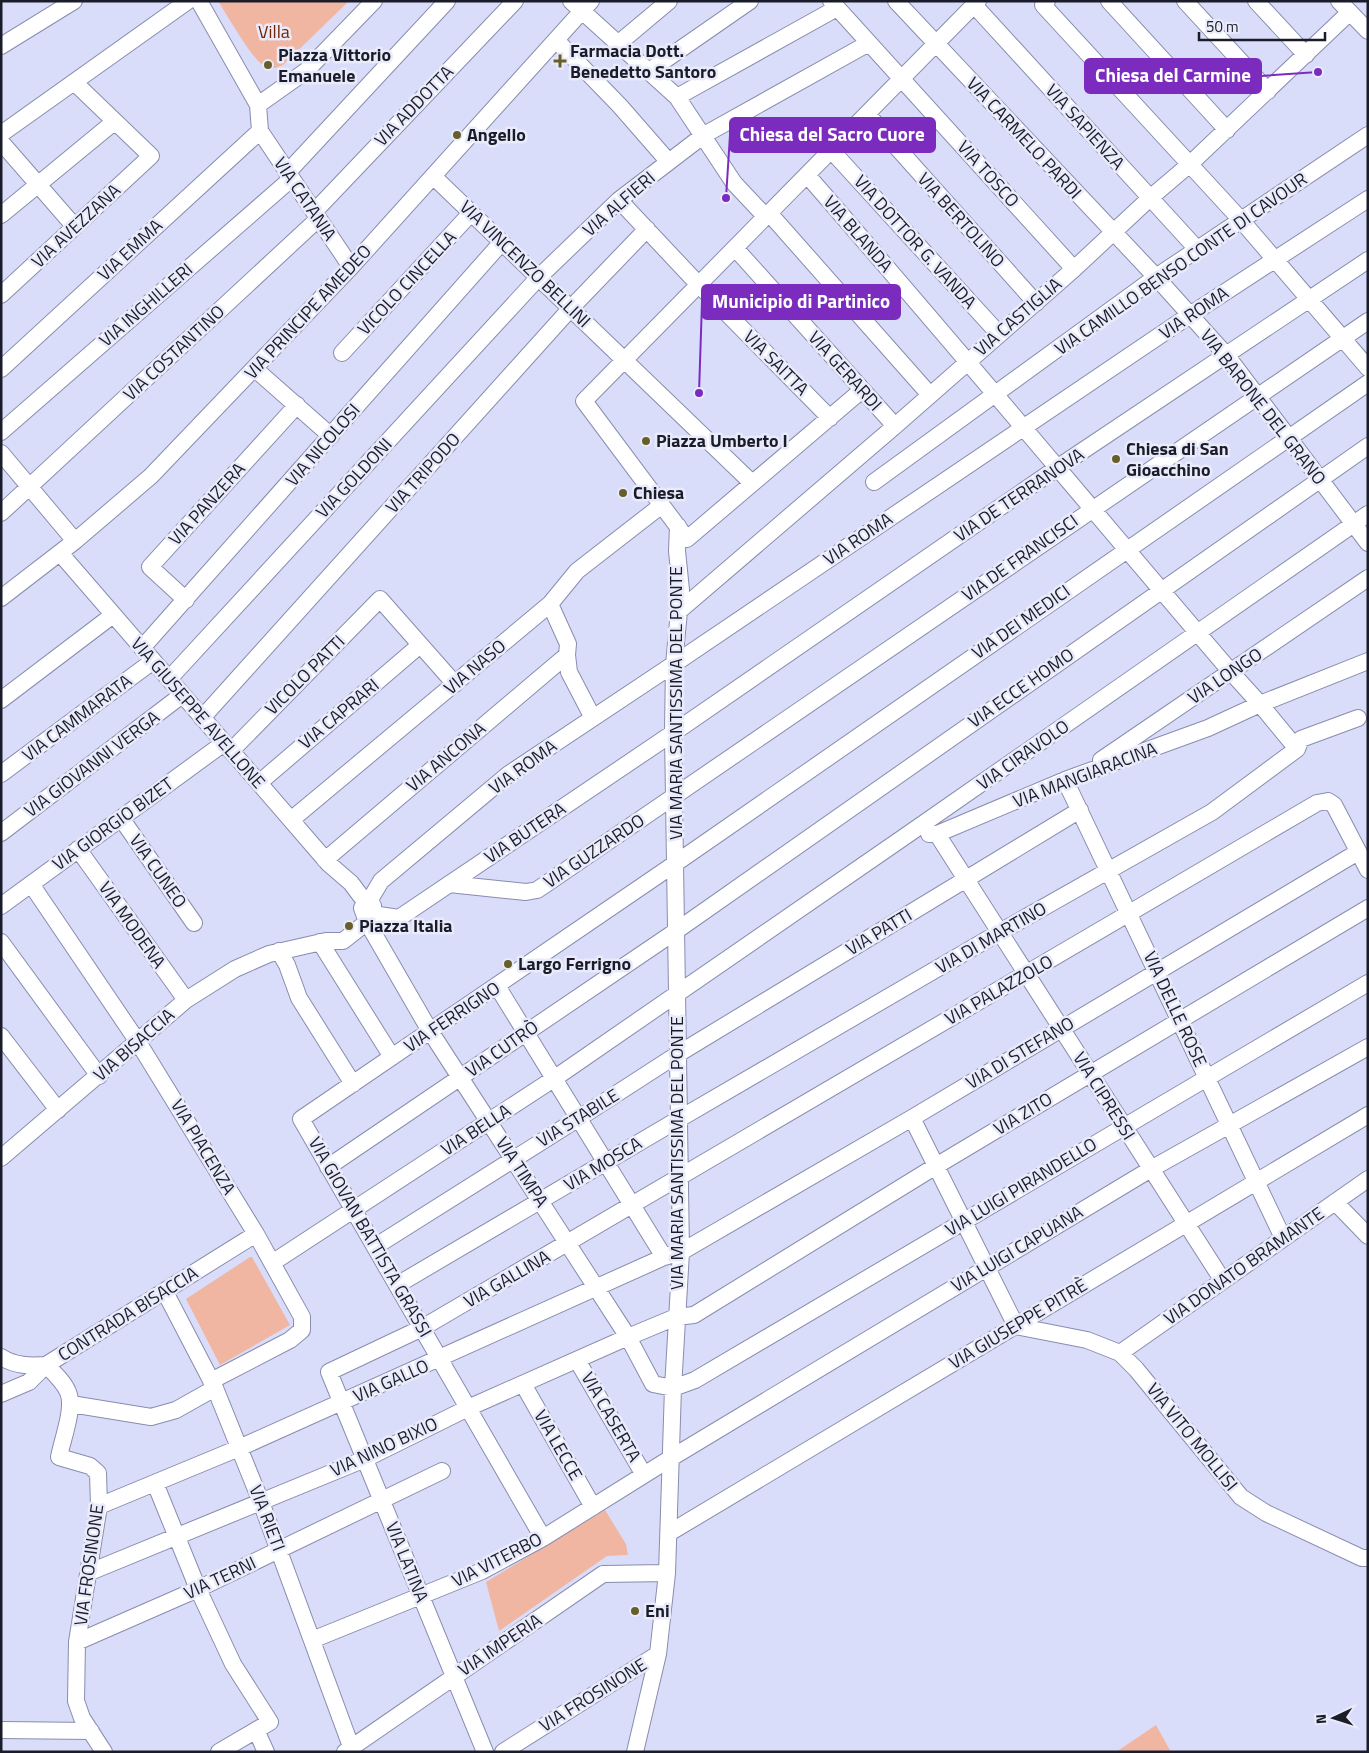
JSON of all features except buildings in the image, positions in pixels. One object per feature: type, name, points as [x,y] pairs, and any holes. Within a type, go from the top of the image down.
[{"type":"street","points":[[1,46],[74,1]]},
{"type":"street","points":[[199,1],[258,105],[260,131]]},
{"type":"street","points":[[258,105],[306,72],[374,1]]},
{"type":"street","name":"VIA INGHILLERI","points":[[1,432],[289,176],[447,1]]},
{"type":"street","name":"VIA ADDOTTA","points":[[316,215],[515,1]]},
{"type":"street","points":[[619,43],[669,1]]},
{"type":"street","points":[[649,71],[750,1]]},
{"type":"street","name":"VIA CARMELO PARDI","points":[[896,1],[1113,232]]},
{"type":"street","points":[[1109,1],[1227,130]]},
{"type":"street","points":[[1185,1],[1268,91]]},
{"type":"street","points":[[1256,1],[1306,55]]},
{"type":"street","points":[[862,390],[755,481],[680,538],[584,401],[625,354],[735,248],[976,3]]},
{"type":"street","name":"VIA SAPIENZA","points":[[976,3],[1197,249]]},
{"type":"street","points":[[1045,3],[1241,220],[1368,368]]},
{"type":"street","points":[[1,134],[182,4]]},
{"type":"street","points":[[581,4],[619,43],[677,97],[734,183],[767,215],[930,395]]},
{"type":"street","name":"VIA PRINCIPE AMEDEO","points":[[1,598],[75,541],[151,476],[351,268],[434,177],[556,40],[581,4]]},
{"type":"street","points":[[677,97],[834,5]]},
{"type":"street","name":"VIA TOSCO","points":[[834,5],[1074,269]]},
{"type":"street","name":"VIA CASTIGLIA","points":[[678,612],[1036,303],[1150,198],[1190,164],[1306,55],[1357,17]]},
{"type":"street","points":[[556,40],[620,106],[668,161]]},
{"type":"street","name":"VIA ALFIERI","points":[[539,277],[619,200],[668,161],[704,136],[869,43]]},
{"type":"street","points":[[1,215],[114,122],[74,82]]},
{"type":"street","name":"VIA BERTOLINO","points":[[867,114],[1036,303]]},
{"type":"street","name":"VIA AVEZZANA","points":[[1,295],[150,156],[114,122]]},
{"type":"street","name":"VIA CATANIA","points":[[260,131],[351,268]]},
{"type":"street","name":"VIA EMMA","points":[[1,369],[260,131]]},
{"type":"street","name":"VIA CAMILLO BENSO CONTE DI CAVOUR","points":[[874,482],[1156,277],[1368,135]]},
{"type":"street","points":[[1,142],[75,227]]},
{"type":"street","name":"VIA DOTTOR G. VANDA","points":[[831,150],[999,334]]},
{"type":"street","name":"VIA BLANDA","points":[[807,175],[968,361]]},
{"type":"street","name":"VIA VINCENZO BELLINI","points":[[434,177],[571,308],[625,354],[755,481]]},
{"type":"street","name":"VIA ROMA","points":[[367,912],[381,881],[509,774],[1190,315],[1368,198]]},
{"type":"street","name":"VIA SAITTA","points":[[619,200],[698,285],[830,418]]},
{"type":"street","name":"VICOLO CINCELLA","points":[[342,353],[471,212]]},
{"type":"street","name":"VIA COSTANTINO","points":[[1,513],[316,215]]},
{"type":"street","name":"VIA TRIPODO","points":[[202,718],[571,308],[647,229]]},
{"type":"street","name":"VIA BARONE DEL GRANO","points":[[1113,232],[1227,356],[1368,543]]},
{"type":"street","name":"VIA NICOLOSI","points":[[142,648],[502,242]]},
{"type":"street","name":"VIA GERARDI","points":[[735,248],[895,426]]},
{"type":"street","name":"VIA DE TERRANOVA","points":[[673,733],[1057,468],[1368,260]]},
{"type":"street","name":"VIA GOLDONI","points":[[169,679],[539,277]]},
{"type":"street","name":"VIA DE FRANCISCI","points":[[674,797],[1368,321]]},
{"type":"street","points":[[968,361],[1297,749]]},
{"type":"street","points":[[255,369],[331,436]]},
{"type":"street","name":"VIA DEI MEDICI","points":[[676,863],[1126,549],[1368,383]]},
{"type":"street","name":"VIA PANZERA","points":[[186,600],[150,567],[297,406]]},
{"type":"street","name":"VIA ECCE HOMO","points":[[676,931],[1368,446]]},
{"type":"street","points":[[1,453],[75,541]]},
{"type":"street","name":"VIA NASO","points":[[291,820],[550,604],[577,571],[659,508]]},
{"type":"street","name":"VIA CIRAVOLO","points":[[677,994],[1368,514]]},
{"type":"street","name":"VIA MARIA SANTISSIMA DEL PONTE","points":[[635,1752],[658,1654],[668,1573],[673,1388],[681,1252],[673,733],[674,664],[681,590],[680,538]]},
{"type":"street","name":"VIA GIUSEPPE AVELLONE","points":[[60,553],[325,860],[351,883],[367,912],[379,944]]},
{"type":"street","name":"VIA LONGO","points":[[1082,774],[1368,578]]},
{"type":"street","name":"VICOLO PATTI","points":[[227,747],[380,599],[420,645]]},
{"type":"street","points":[[550,604],[568,644],[566,655],[568,672],[593,718]]},
{"type":"street","points":[[1,700],[113,615]]},
{"type":"street","points":[[420,645],[455,684]]},
{"type":"street","name":"VIA CAPRARI","points":[[259,783],[420,645]]},
{"type":"street","name":"VIA ANCONA","points":[[325,860],[566,655]]},
{"type":"street","name":"VIA CAMMARATA","points":[[1,774],[153,661]]},
{"type":"street","name":"VIA MANGIARACINA","points":[[907,835],[938,834],[1066,780],[1208,728],[1260,704],[1368,661]]},
{"type":"street","name":"VIA GIOVANNI VERGA","points":[[1,833],[182,695]]},
{"type":"street","name":"VIA DI MARTINO","points":[[679,1118],[1212,812],[1297,749],[1301,740],[1358,718]]},
{"type":"street","name":"VIA BUTERA","points":[[367,912],[399,918],[673,733]]},
{"type":"street","name":"VIA GIORGIO BIZET","points":[[1,906],[121,818],[227,747]]},
{"type":"street","name":"VIA DELLE ROSE","points":[[1066,780],[1284,1238]]},
{"type":"street","name":"VIA GUZZARDO","points":[[449,884],[526,892],[537,890],[674,797]]},
{"type":"street","name":"VIA PALAZZOLO","points":[[680,1176],[1317,803],[1328,802],[1334,805],[1358,852]]},
{"type":"street","name":"VIA PATTI","points":[[678,1054],[1080,810]]},
{"type":"street","name":"VIA CUNEO","points":[[121,818],[194,923]]},
{"type":"street","name":"VIA CIPRESSI","points":[[938,834],[1223,1281]]},
{"type":"street","name":"VIA MODENA","points":[[78,849],[186,1000]]},
{"type":"street","points":[[1358,852],[1368,870]]},
{"type":"street","name":"VIA DI STEFANO","points":[[681,1252],[912,1118],[1358,852]]},
{"type":"street","name":"VIA FERRIGNO","points":[[301,1119],[676,863]]},
{"type":"street","name":"VIA PIACENZA","points":[[31,884],[138,1042],[256,1234],[302,1317],[302,1330],[290,1340],[213,1384]]},
{"type":"street","name":"VIA ZITO","points":[[676,1317],[694,1315],[936,1166],[1368,908]]},
{"type":"street","points":[[367,912],[343,941],[323,942],[338,972],[392,1058]]},
{"type":"street","name":"VIA CUTRÒ","points":[[328,1167],[462,1078],[526,1032],[676,931]]},
{"type":"street","points":[[1,942],[99,1076]]},
{"type":"street","name":"VIA BISACCIA","points":[[1,1157],[99,1076],[186,1000],[235,970],[279,951],[323,942]]},
{"type":"street","name":"VIA TIMPA","points":[[379,944],[430,1031],[514,1158],[628,1337],[652,1384],[673,1388]]},
{"type":"street","points":[[279,951],[287,965],[299,998],[353,1084]]},
{"type":"street","name":"VIA LUIGI PIRANDELLO","points":[[673,1388],[696,1380],[1368,983]]},
{"type":"street","points":[[497,986],[664,1257]]},
{"type":"street","name":"VIA BELLA","points":[[272,1263],[490,1122],[677,994]]},
{"type":"street","points":[[1,1036],[58,1110]]},
{"type":"street","name":"VIA LUIGI CAPUANA","points":[[671,1458],[1151,1169],[1368,1047]]},
{"type":"street","name":"VIA STABILE","points":[[376,1246],[678,1054]]},
{"type":"street","name":"VIA GIUSEPPE PITRÈ","points":[[669,1533],[1368,1115]]},
{"type":"street","name":"VIA MOSCA","points":[[398,1285],[679,1118]]},
{"type":"street","points":[[912,1118],[1016,1326]]},
{"type":"street","name":"VIA GIOVAN BATTISTA GRASSI","points":[[301,1119],[543,1538]]},
{"type":"street","name":"VIA GALLINA","points":[[329,1372],[422,1328],[680,1176]]},
{"type":"street","name":"VIA DONATO BRAMANTE","points":[[1120,1353],[1368,1179]]},
{"type":"street","points":[[1335,1202],[1368,1236]]},
{"type":"street","name":"CONTRADA BISACCIA","points":[[1,1394],[29,1382],[46,1365],[256,1234]]},
{"type":"street","name":"VIA GALLO","points":[[99,1506],[239,1448],[664,1257],[681,1252]]},
{"type":"street","name":"VIA RIETI","points":[[165,1292],[213,1384],[261,1502],[350,1750]]},
{"type":"street","name":"VIA NINO BIXIO","points":[[90,1572],[365,1458],[468,1408],[676,1317]]},
{"type":"street","name":"VIA VITO MOLLISI","points":[[1016,1326],[1087,1340],[1120,1353],[1136,1369],[1241,1497],[1266,1513],[1362,1558],[1368,1558]]},
{"type":"street","points":[[1,1357],[7,1361],[28,1367],[46,1365],[68,1392],[71,1404],[151,1417],[176,1410],[213,1384]]},
{"type":"street","name":"VIA CASERTA","points":[[577,1360],[644,1475]]},
{"type":"street","name":"VIA LATINA","points":[[329,1372],[485,1752]]},
{"type":"street","name":"VIA LECCE","points":[[523,1384],[593,1507]]},
{"type":"street","name":"VIA FROSINONE","points":[[71,1404],[59,1457],[90,1466],[98,1473],[99,1506],[90,1572],[77,1642],[76,1701],[82,1718],[104,1752]]},
{"type":"street","name":"VIA VITERBO","points":[[312,1640],[482,1571],[543,1538],[671,1458]]},
{"type":"street","name":"VIA TERNI","points":[[77,1642],[198,1589],[442,1471]]},
{"type":"street","points":[[155,1483],[198,1589],[263,1726],[266,1752]]},
{"type":"street","name":"VIA IMPERIA","points":[[350,1750],[603,1574],[668,1573]]},
{"type":"street","name":"VIA FROSINONE","points":[[503,1752],[658,1654]]},
{"type":"street","points":[[220,1752],[263,1726]]},
{"type":"street","points":[[1,1730],[91,1730]]},
{"type":"green space","name":"Villa","points":[[218,1],[349,1],[283,65],[271,68],[264,66],[253,55]]},
{"type":"green space","points":[[252,1257],[290,1325],[220,1365],[186,1299]]},
{"type":"green space","points":[[605,1510],[626,1544],[628,1555],[607,1556],[499,1631],[486,1582]]},
{"type":"green space","points":[[1156,1725],[1171,1752],[1116,1752]]},
{"type":"place","name":"Farmacia Dott. Benedetto Santoro","points":[[560,61]]},
{"type":"place","name":"Piazza Vittorio Emanuele","points":[[268,65]]},
{"type":"place","name":"Chiesa del Carmine","points":[[1318,72]]},
{"type":"place","name":"Angello","points":[[457,135]]},
{"type":"place","name":"Chiesa del Sacro Cuore","points":[[726,198]]},
{"type":"place","name":"Municipio di Partinico","points":[[699,393]]},
{"type":"place","name":"Piazza Umberto I","points":[[646,441]]},
{"type":"place","name":"Chiesa di San Gioacchino","points":[[1116,459]]},
{"type":"place","name":"Chiesa","points":[[623,493]]},
{"type":"place","name":"Piazza Italia","points":[[349,926]]},
{"type":"place","name":"Largo Ferrigno","points":[[508,964]]},
{"type":"place","name":"Eni","points":[[635,1611]]}]
